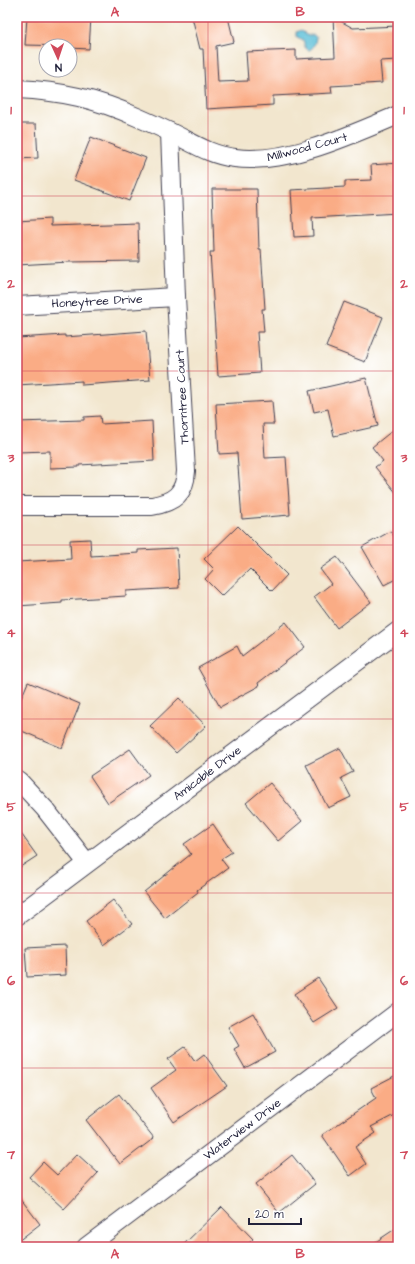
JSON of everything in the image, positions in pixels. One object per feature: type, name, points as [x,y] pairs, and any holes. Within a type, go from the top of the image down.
[{"type":"street","name":"Millwood Court","points":[[17,89],[58,92],[101,102],[170,132],[209,152],[234,158],[260,159],[315,147],[355,134],[398,115]]},
{"type":"street","name":"Thorntree Court","points":[[17,506],[152,506],[169,502],[180,493],[184,485],[186,471],[176,297],[170,132]]},
{"type":"street","name":"Honeytree Drive","points":[[17,306],[176,297]]},
{"type":"street","name":"Amicable Drive","points":[[17,916],[398,631]]},
{"type":"street","points":[[17,780],[45,809],[87,863]]},
{"type":"street","name":"Waterview Drive","points":[[86,1247],[398,1012]]},
{"type":"water","points":[[301,30],[308,35],[314,35],[316,37],[313,47],[309,50],[304,46],[303,40],[297,37],[297,32]]},
{"type":"building","points":[[27,17],[91,17],[89,49],[78,48],[78,38],[38,38],[38,45],[25,45]]},
{"type":"building","points":[[192,17],[228,17],[234,42],[216,46],[218,82],[248,81],[246,52],[296,50],[296,59],[335,57],[333,17],[353,28],[398,26],[398,60],[380,61],[382,83],[331,86],[332,93],[273,96],[273,105],[206,109],[203,49],[200,49]]},
{"type":"building","points":[[17,124],[36,124],[38,158],[17,159]]},
{"type":"building","points":[[91,137],[146,158],[129,201],[74,180]]},
{"type":"building","points":[[398,163],[398,213],[312,218],[313,236],[294,237],[291,190],[345,187],[345,181],[372,180],[371,165]]},
{"type":"building","points":[[212,189],[257,189],[259,249],[261,249],[265,309],[262,309],[264,332],[257,332],[260,373],[218,376],[210,252],[214,252]]},
{"type":"building","points":[[50,219],[50,226],[138,223],[139,261],[69,262],[17,265],[17,221]]},
{"type":"building","points":[[344,302],[383,317],[365,362],[326,347]]},
{"type":"building","points":[[146,331],[150,380],[82,385],[82,381],[17,385],[17,338],[65,335],[65,337]]},
{"type":"building","points":[[366,378],[378,426],[334,436],[328,409],[314,412],[309,391]]},
{"type":"building","points":[[272,401],[274,424],[263,424],[265,458],[286,457],[290,515],[242,519],[237,453],[219,454],[216,404]]},
{"type":"building","points":[[100,416],[101,424],[152,421],[154,461],[50,468],[50,451],[17,452],[17,422],[84,420],[84,417]]},
{"type":"building","points":[[398,426],[398,495],[375,467],[383,461],[372,447]]},
{"type":"building","points":[[238,526],[287,575],[272,591],[250,569],[222,596],[205,579],[214,569],[204,559]]},
{"type":"building","points":[[391,531],[398,543],[398,578],[384,585],[362,547]]},
{"type":"building","points":[[90,539],[91,556],[138,553],[138,550],[177,548],[179,588],[126,591],[126,596],[62,600],[62,603],[17,606],[17,562],[71,559],[70,540]]},
{"type":"building","points":[[337,557],[371,602],[337,628],[314,597],[331,584],[320,569]]},
{"type":"building","points":[[286,622],[305,647],[258,683],[259,686],[220,707],[198,668],[237,646],[242,656]]},
{"type":"building","points":[[28,682],[80,704],[62,748],[17,729],[17,708]]},
{"type":"building","points":[[179,698],[206,726],[176,753],[150,726]]},
{"type":"building","points":[[340,748],[353,772],[341,778],[351,797],[328,808],[306,765]]},
{"type":"building","points":[[130,749],[149,775],[108,803],[90,776]]},
{"type":"building","points":[[270,783],[302,821],[278,841],[246,803]]},
{"type":"building","points":[[213,824],[232,852],[221,859],[228,868],[197,890],[198,892],[165,918],[144,892],[191,854],[184,844]]},
{"type":"building","points":[[17,828],[37,856],[17,869]]},
{"type":"building","points":[[113,900],[132,924],[104,945],[86,921]]},
{"type":"building","points":[[65,946],[66,975],[27,977],[25,948]]},
{"type":"building","points":[[318,978],[338,1008],[314,1023],[294,994]]},
{"type":"building","points":[[253,1013],[275,1052],[245,1068],[234,1049],[239,1046],[228,1027]]},
{"type":"building","points":[[185,1047],[195,1061],[204,1054],[227,1086],[174,1122],[151,1088],[176,1070],[168,1059]]},
{"type":"building","points":[[398,1074],[398,1113],[371,1127],[376,1133],[355,1147],[366,1164],[350,1176],[322,1135],[376,1098],[371,1088]]},
{"type":"building","points":[[119,1094],[154,1138],[120,1164],[86,1120]]},
{"type":"building","points":[[77,1154],[98,1173],[64,1209],[29,1177],[43,1162],[57,1175]]},
{"type":"building","points":[[292,1155],[315,1184],[279,1213],[256,1184]]},
{"type":"building","points":[[17,1194],[40,1224],[17,1242]]},
{"type":"building","points":[[222,1207],[253,1239],[245,1247],[181,1247]]},
{"type":"building","points":[[398,1227],[398,1247],[368,1247]]}]
